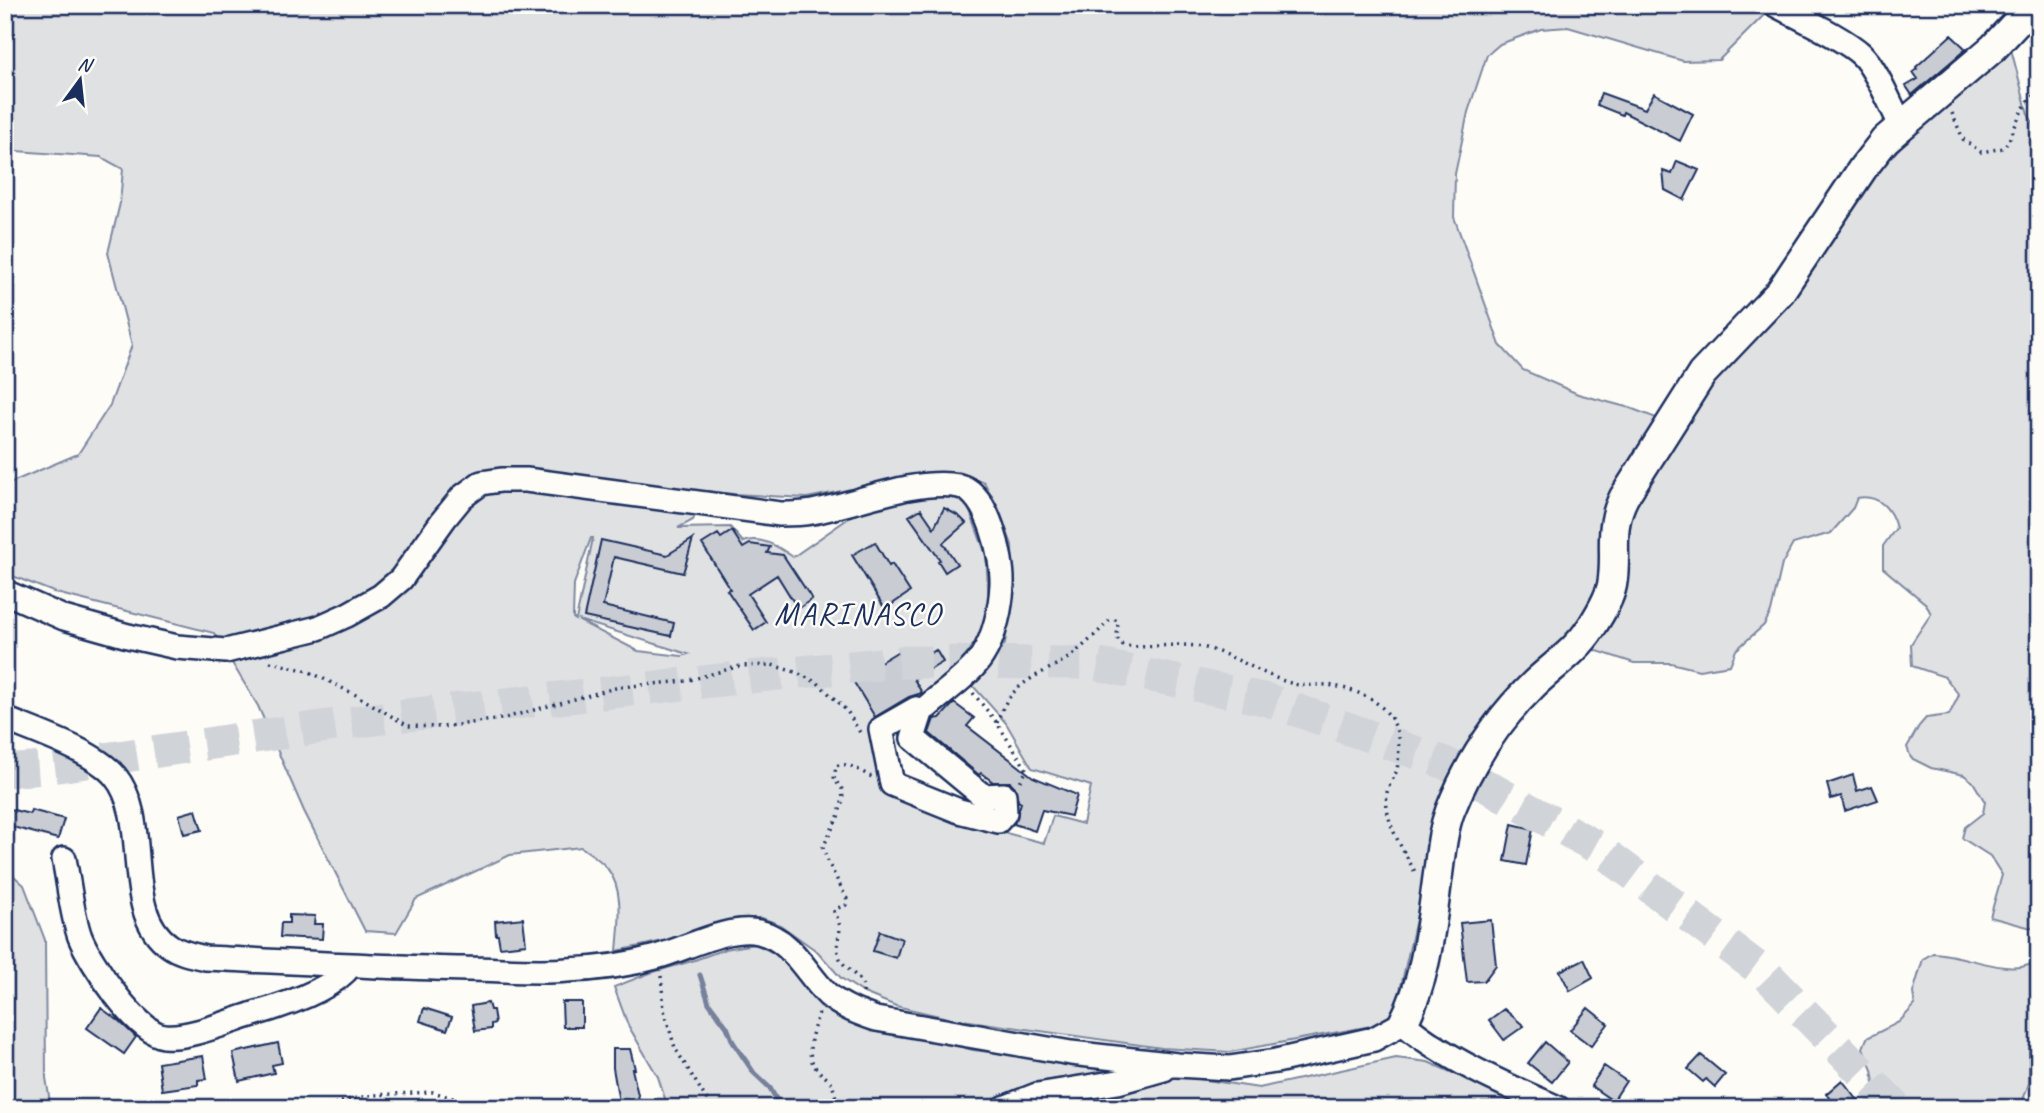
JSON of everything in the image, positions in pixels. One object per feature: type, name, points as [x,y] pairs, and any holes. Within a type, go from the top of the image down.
[{"type":"main road","points":[[1404,1023],[1413,1005],[1422,972],[1431,927],[1441,843],[1459,791],[1496,724],[1537,682],[1575,649],[1609,596],[1613,584],[1613,536],[1618,508],[1680,406],[1702,374],[1780,292],[1863,168],[1885,140],[1993,48],[2029,5]]},
{"type":"street","points":[[1776,5],[1862,55],[1901,125]]},
{"type":"street","points":[[5,592],[64,618],[128,636],[177,647],[226,651],[318,628],[381,596],[401,579],[462,497],[481,484],[501,480],[526,480],[780,514],[810,512],[917,488],[961,486],[976,495],[988,516],[999,554],[1002,583],[991,638],[981,658],[928,707]]},
{"type":"street","points":[[916,709],[921,713],[912,738],[983,796],[1004,795],[1005,813],[999,821],[959,811],[892,784],[881,729],[916,709]]},
{"type":"street","points":[[5,719],[83,753],[116,777],[125,792],[134,825],[146,916],[162,939],[180,952],[205,958],[350,966],[566,971],[656,957],[725,934],[747,931],[762,933],[780,941],[828,995],[846,1007],[876,1019],[1071,1053],[1229,1068],[1276,1061],[1374,1039],[1404,1023],[1433,1046],[1558,1108]]},
{"type":"street","points":[[64,859],[79,935],[90,958],[126,1008],[149,1030],[162,1037],[195,1032],[275,1008],[330,985],[350,966]]},
{"type":"street","points":[[1004,1108],[1037,1095],[1118,1082],[1177,1065]]},
{"type":"street","points":[[1503,1083],[1520,1108]]},
{"type":"path","points":[[1936,95],[1948,99],[1963,139],[1981,152],[2004,148],[2011,138],[2020,112],[2039,92]]},
{"type":"path","points":[[998,723],[1006,700],[1030,678],[1067,658],[1114,619],[1118,622],[1117,637],[1121,644],[1126,646],[1174,644],[1203,648],[1233,657],[1279,680],[1300,686],[1323,684],[1348,688],[1372,699],[1393,721],[1398,737],[1396,769],[1387,791],[1387,812],[1416,873]]},
{"type":"path","points":[[267,661],[308,671],[356,695],[408,726],[442,727],[501,719],[620,687],[686,681],[740,666],[772,665],[818,683],[848,711],[863,738]]},
{"type":"path","points":[[960,678],[998,723],[1027,770],[1012,793],[1004,795]]},
{"type":"path","points":[[856,994],[863,993],[863,987],[840,959],[838,942],[841,927],[834,912],[846,905],[847,899],[823,847],[841,808],[842,789],[834,779],[836,766],[848,765],[877,778]]},
{"type":"path","points":[[656,957],[664,1010],[675,1048],[707,1100],[706,1108]]},
{"type":"path","points":[[828,995],[822,1003],[816,1022],[810,1058],[814,1066],[831,1082],[834,1095],[846,1108]]},
{"type":"path","points":[[321,1108],[374,1095],[433,1092],[485,1108]]},
{"type":"shaded area","points":[[5,5],[1756,5],[1766,13],[1719,60],[1683,61],[1568,27],[1541,29],[1500,44],[1487,55],[1468,112],[1455,174],[1454,217],[1500,345],[1523,370],[1578,394],[1659,419],[1598,591],[1573,635],[1499,703],[1466,748],[1437,808],[1421,897],[1393,1022],[1230,1052],[1162,1048],[948,1018],[896,1006],[864,993],[841,978],[818,952],[780,925],[762,918],[739,918],[712,924],[663,941],[617,951],[620,908],[613,877],[598,859],[581,847],[510,855],[416,899],[396,933],[365,931],[304,811],[258,706],[214,633],[56,593],[5,573],[5,485],[78,454],[110,405],[132,345],[108,253],[120,203],[123,169],[101,157],[5,148]],"holes":[[[959,472],[984,482],[998,507],[1012,545],[1013,581],[1005,644],[973,686],[1006,723],[1032,768],[1091,786],[1083,824],[1053,816],[1044,843],[949,818],[901,801],[889,789],[873,727],[983,662],[990,618],[986,555],[966,501],[930,491],[889,490],[793,557],[763,541],[743,542],[730,527],[678,528],[693,520],[706,491],[807,498],[926,474]],[[593,538],[576,620],[573,618],[574,584]],[[579,620],[688,654],[682,656],[638,651],[579,621]]]},
{"type":"shaded area","points":[[2011,49],[2028,114],[2039,133],[2039,930],[1990,917],[2002,875],[1990,856],[1962,838],[1965,827],[1983,813],[1985,802],[1973,782],[1964,775],[1931,768],[1911,758],[1907,747],[1919,726],[1926,718],[1949,715],[1959,695],[1945,677],[1912,666],[1911,644],[1931,614],[1926,604],[1883,568],[1883,546],[1896,528],[1891,514],[1877,500],[1857,498],[1853,508],[1831,533],[1793,544],[1782,564],[1771,612],[1764,625],[1736,650],[1730,665],[1699,670],[1671,663],[1634,663],[1591,649],[1624,570],[1631,506],[1702,394],[1873,177],[1917,129],[1959,97]]},
{"type":"shaded area","points":[[5,868],[24,885],[45,940],[46,1078],[51,1108],[5,1108]]},
{"type":"shaded area","points":[[755,944],[772,952],[787,964],[807,990],[848,1022],[883,1027],[973,1050],[1133,1069],[1259,1088],[1396,1058],[1428,1062],[1532,1108],[668,1108],[658,1077],[628,1025],[614,987],[725,949]]},
{"type":"shaded area","points":[[1933,953],[2003,967],[2029,965],[2039,959],[2039,1046],[2029,1047],[2029,1083],[2020,1108],[1878,1108],[1872,1070],[1863,1048],[1867,1038],[1899,1022],[1915,1005],[1913,993],[1923,959]]},
{"type":"building","points":[[1951,35],[1966,49],[1912,95],[1906,86],[1918,79],[1913,72],[1916,67]]},
{"type":"building","points":[[1601,93],[1645,109],[1654,93],[1693,114],[1680,141],[1623,112],[1622,115],[1597,105]]},
{"type":"building","points":[[1677,161],[1699,170],[1684,200],[1665,190],[1663,171],[1672,174]]},
{"type":"building","points":[[944,508],[966,523],[943,543],[957,564],[945,572],[938,561],[940,560],[909,516],[921,509],[934,528]]},
{"type":"building","points":[[732,531],[743,548],[750,544],[770,547],[767,553],[783,555],[812,599],[798,609],[777,575],[748,594],[766,622],[754,630],[727,590],[730,589],[702,544],[718,534],[721,538]]},
{"type":"building","points":[[693,539],[683,573],[614,557],[603,606],[674,623],[671,636],[584,617],[601,540],[667,555]]},
{"type":"building","points":[[875,542],[889,566],[892,564],[910,592],[885,609],[852,555]]},
{"type":"building","points":[[936,650],[943,662],[914,679],[922,693],[909,697],[875,717],[852,679],[897,652],[907,668]]},
{"type":"building","points":[[954,703],[974,718],[967,726],[1033,777],[1077,795],[1071,816],[1042,810],[1035,831],[1014,824],[1021,803],[1018,801],[1015,787],[1010,782],[993,782],[981,773],[979,775],[929,733],[934,719],[940,718]]},
{"type":"building","points":[[1853,775],[1857,791],[1872,786],[1878,800],[1845,811],[1841,796],[1831,799],[1827,784]]},
{"type":"building","points":[[5,808],[30,814],[31,810],[64,819],[58,839],[5,825]]},
{"type":"building","points":[[196,810],[202,830],[184,834],[179,815]]},
{"type":"building","points":[[1512,824],[1533,829],[1526,865],[1505,861]]},
{"type":"building","points":[[289,915],[315,916],[314,924],[323,924],[322,939],[280,937],[281,923],[289,923]]},
{"type":"building","points":[[523,918],[526,944],[500,947],[495,921]]},
{"type":"building","points":[[1491,920],[1496,965],[1484,981],[1467,982],[1460,923]]},
{"type":"building","points":[[880,931],[902,939],[896,958],[873,951]]},
{"type":"building","points":[[1584,959],[1593,978],[1570,991],[1560,971]]},
{"type":"building","points":[[562,1002],[582,1002],[582,1027],[563,1027]]},
{"type":"building","points":[[488,1003],[490,1010],[493,1010],[495,1023],[491,1024],[491,1029],[475,1031],[471,1006]]},
{"type":"building","points":[[101,1008],[136,1037],[124,1054],[87,1028]]},
{"type":"building","points":[[424,1008],[452,1017],[447,1030],[420,1021]]},
{"type":"building","points":[[1588,1008],[1608,1024],[1591,1046],[1570,1030]]},
{"type":"building","points":[[1504,1009],[1524,1026],[1504,1040],[1489,1020]]},
{"type":"building","points":[[1545,1042],[1568,1062],[1552,1082],[1528,1063]]},
{"type":"building","points":[[278,1043],[282,1063],[272,1065],[274,1073],[239,1081],[233,1053]]},
{"type":"building","points":[[613,1049],[630,1049],[641,1108],[620,1108],[613,1068]]},
{"type":"building","points":[[1701,1055],[1725,1075],[1715,1087],[1706,1079],[1703,1082],[1688,1069]]},
{"type":"building","points":[[203,1056],[207,1079],[198,1080],[198,1085],[162,1090],[158,1063]]},
{"type":"building","points":[[1604,1066],[1626,1081],[1613,1101],[1591,1086]]},
{"type":"building","points":[[1842,1080],[1864,1108],[1837,1108],[1826,1094]]},
{"type":"waterway","points":[[700,975],[709,1003],[727,1027],[733,1042],[754,1073],[770,1088],[781,1108]]},
{"type":"tunnel","points":[[5,771],[44,768],[389,717],[729,679],[902,662],[1090,663],[1268,700],[1445,763],[1598,848],[1767,975],[1897,1108]]},
{"type":"district","name":"MARINASCO","points":[[858,613]]}]
